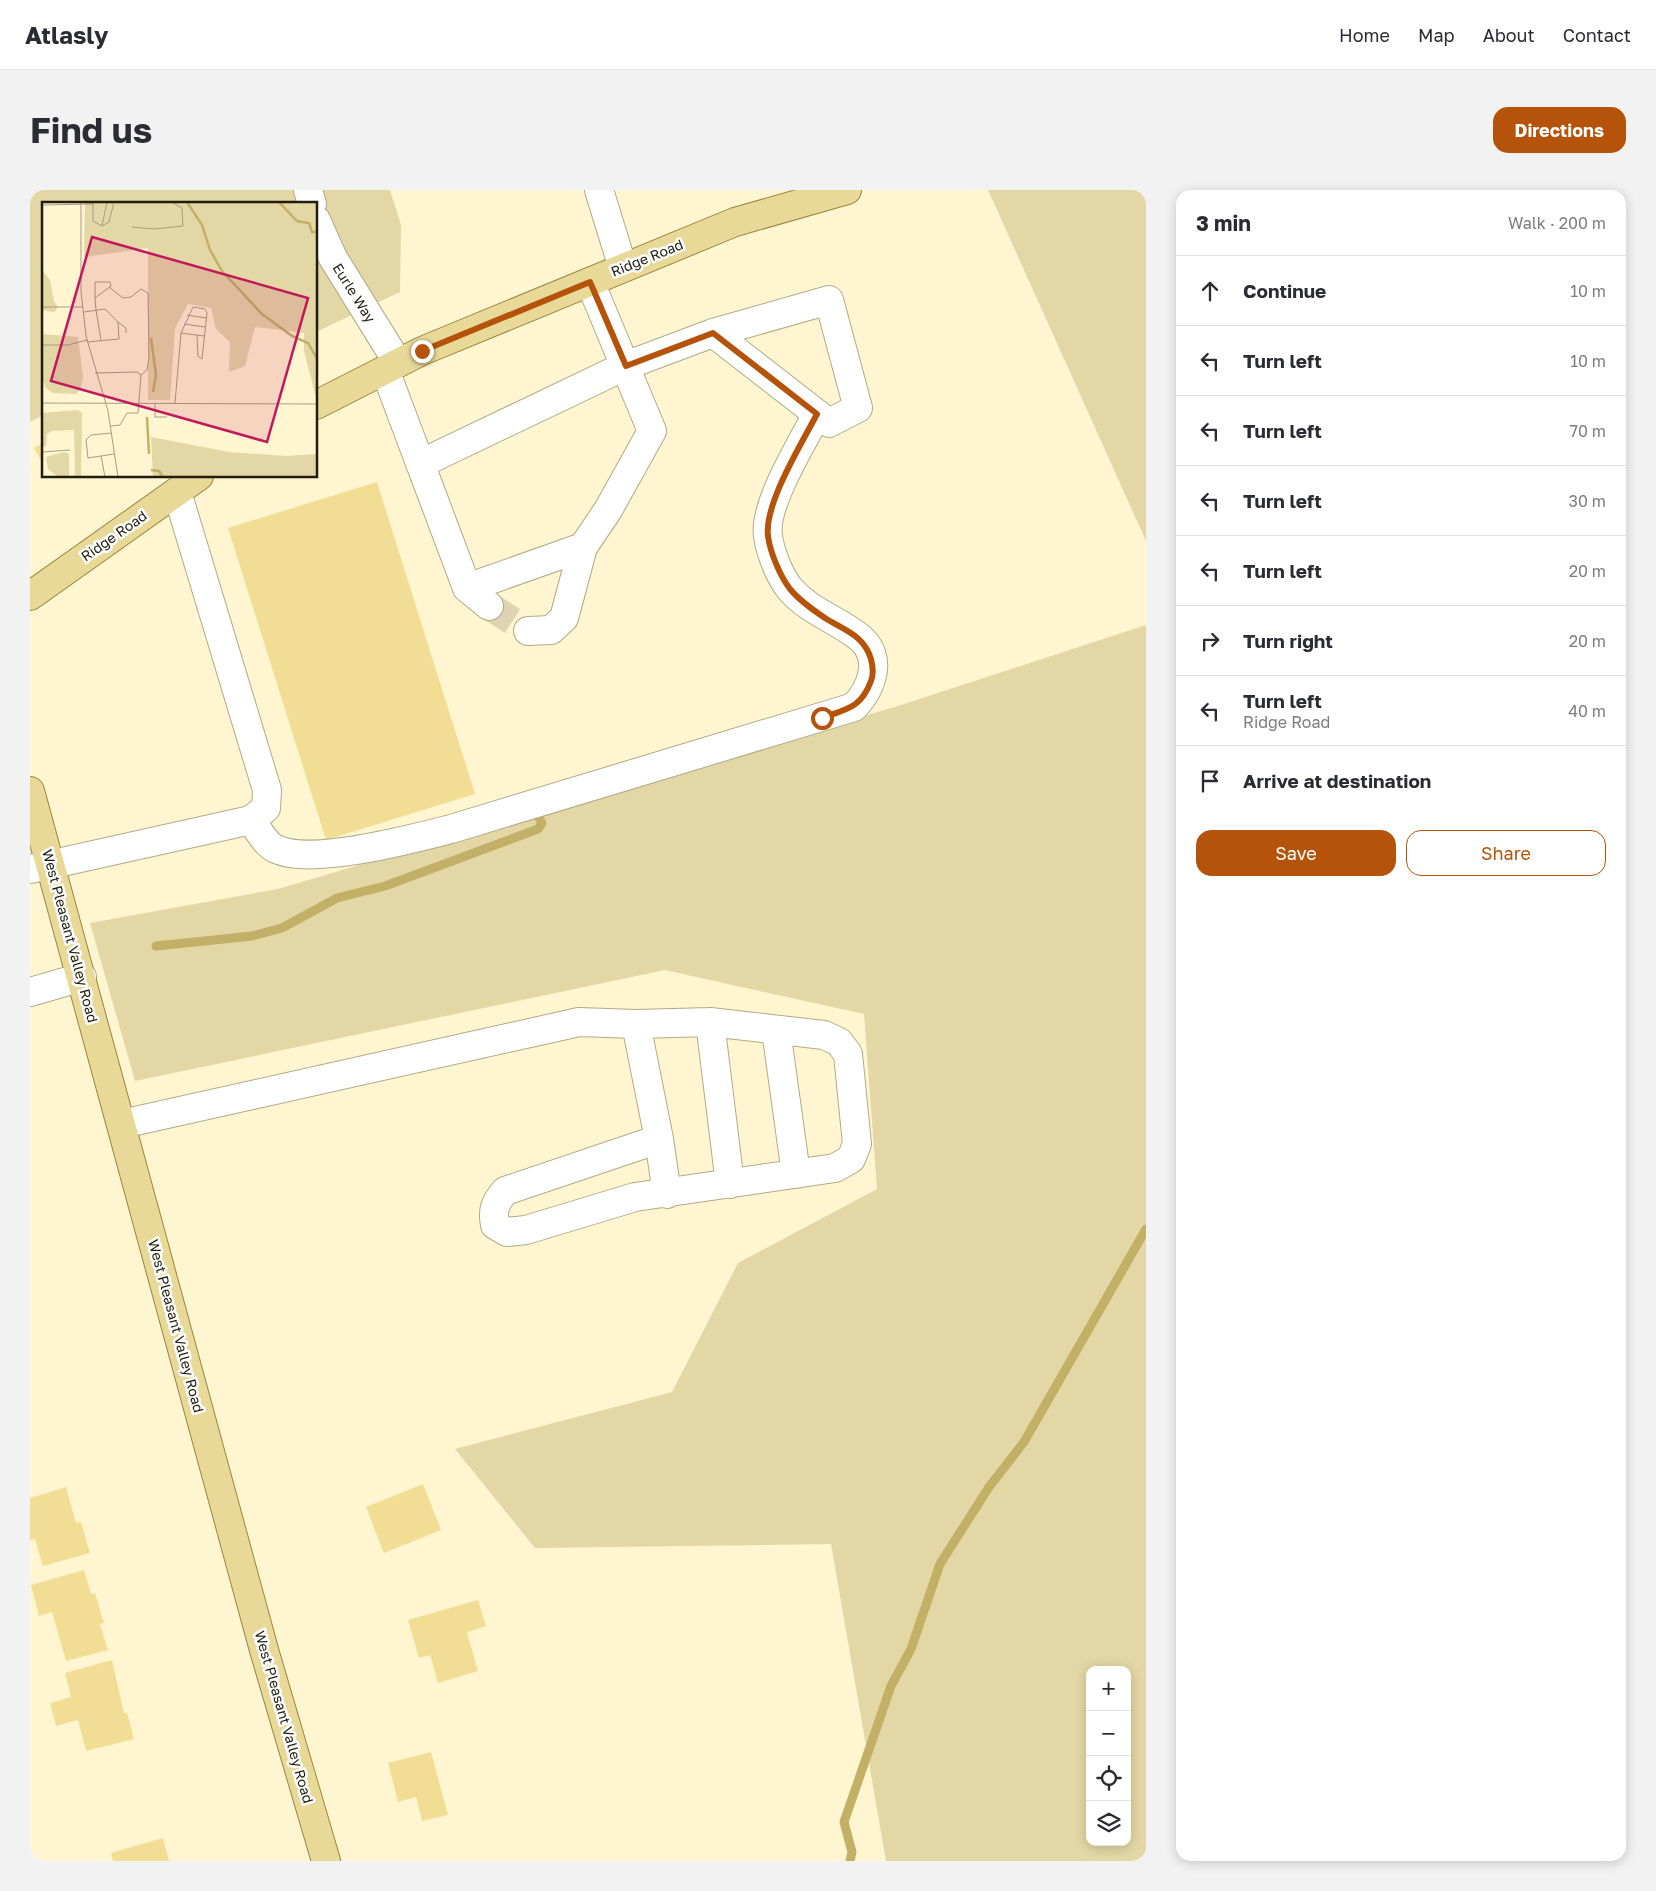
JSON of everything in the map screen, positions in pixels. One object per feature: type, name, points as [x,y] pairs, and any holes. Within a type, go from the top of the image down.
[{"type":"main road","name":"Ridge Road","points":[[318,404],[422,351],[735,222],[847,190]]},
{"type":"main road","name":"Ridge Road","points":[[30,596],[196,478]]},
{"type":"main road","name":"West Pleasant Valley Road","points":[[30,791],[40,868],[82,978],[264,1650],[326,1861]]},
{"type":"street","points":[[599,190],[623,268]]},
{"type":"street","name":"Eurle Way","points":[[318,224],[333,258],[391,367],[420,464],[467,588]]},
{"type":"street","points":[[528,631],[550,630],[564,618],[583,547],[608,510],[652,431],[590,282]]},
{"type":"street","points":[[420,464],[626,366],[713,333],[829,300],[858,408],[829,422],[713,333]]},
{"type":"street","points":[[251,820],[274,849],[302,856],[398,843],[479,821],[854,707],[866,694],[873,675],[868,647],[860,638],[824,617],[789,588],[777,565],[768,536],[768,521],[776,495],[817,414]]},
{"type":"street","points":[[40,868],[118,848],[251,820],[266,808],[267,790],[177,492]]},
{"type":"street","points":[[467,588],[583,547]]},
{"type":"street","points":[[467,588],[489,606]]},
{"type":"street","points":[[30,992],[82,978]]},
{"type":"street","points":[[122,1124],[578,1022],[636,1024],[710,1022],[824,1035],[839,1042],[848,1054],[857,1144],[851,1159],[835,1168],[667,1194],[636,1197],[526,1230],[507,1232],[495,1225],[493,1213],[496,1202],[505,1192],[659,1139]]},
{"type":"street","points":[[710,1022],[730,1184]]},
{"type":"street","points":[[636,1024],[659,1139],[667,1194]]},
{"type":"street","points":[[776,1030],[796,1174]]},
{"type":"shaded area","points":[[30,190],[390,190],[401,225],[400,292],[318,331],[318,202],[42,202],[42,416],[30,422]]},
{"type":"shaded area","points":[[988,190],[1146,190],[1146,541]]},
{"type":"shaded area","points":[[1146,625],[1146,1861],[886,1861],[831,1544],[535,1548],[455,1449],[672,1392],[738,1263],[877,1189],[864,1014],[665,970],[135,1081],[90,923],[278,889],[898,706]]},
{"type":"building","points":[[42,443],[42,462],[34,448]]},
{"type":"building","points":[[377,482],[475,794],[326,840],[228,528]]},
{"type":"building","points":[[423,1484],[441,1530],[384,1553],[366,1507]]},
{"type":"building","points":[[66,1487],[76,1523],[81,1522],[90,1553],[43,1566],[35,1539],[30,1540],[30,1498]]},
{"type":"building","points":[[84,1570],[91,1594],[95,1593],[104,1623],[100,1624],[108,1650],[66,1661],[52,1612],[39,1616],[31,1585]]},
{"type":"building","points":[[478,1600],[486,1626],[467,1632],[478,1671],[438,1683],[430,1655],[419,1658],[408,1620]]},
{"type":"building","points":[[112,1660],[124,1713],[127,1713],[134,1739],[86,1751],[78,1720],[56,1726],[50,1703],[71,1697],[65,1673]]},
{"type":"building","points":[[431,1752],[448,1815],[422,1821],[416,1797],[398,1802],[388,1763]]},
{"type":"building","points":[[163,1838],[169,1861],[113,1861],[111,1853]]},
{"type":"waterway","points":[[156,946],[252,936],[282,928],[337,898],[385,886],[538,829],[542,823],[539,818]]},
{"type":"waterway","points":[[850,1861],[852,1852],[844,1822],[891,1686],[911,1649],[940,1564],[989,1487],[1024,1442],[1146,1229]]},
{"type":"tunnel","points":[[489,606],[528,631]]},
{"type":"route","points":[[422,351],[590,282],[626,366],[713,333],[817,414],[776,495],[768,521],[768,536],[777,565],[789,588],[824,617],[860,638],[868,647],[873,675],[866,694],[854,707],[822,718]]}]
